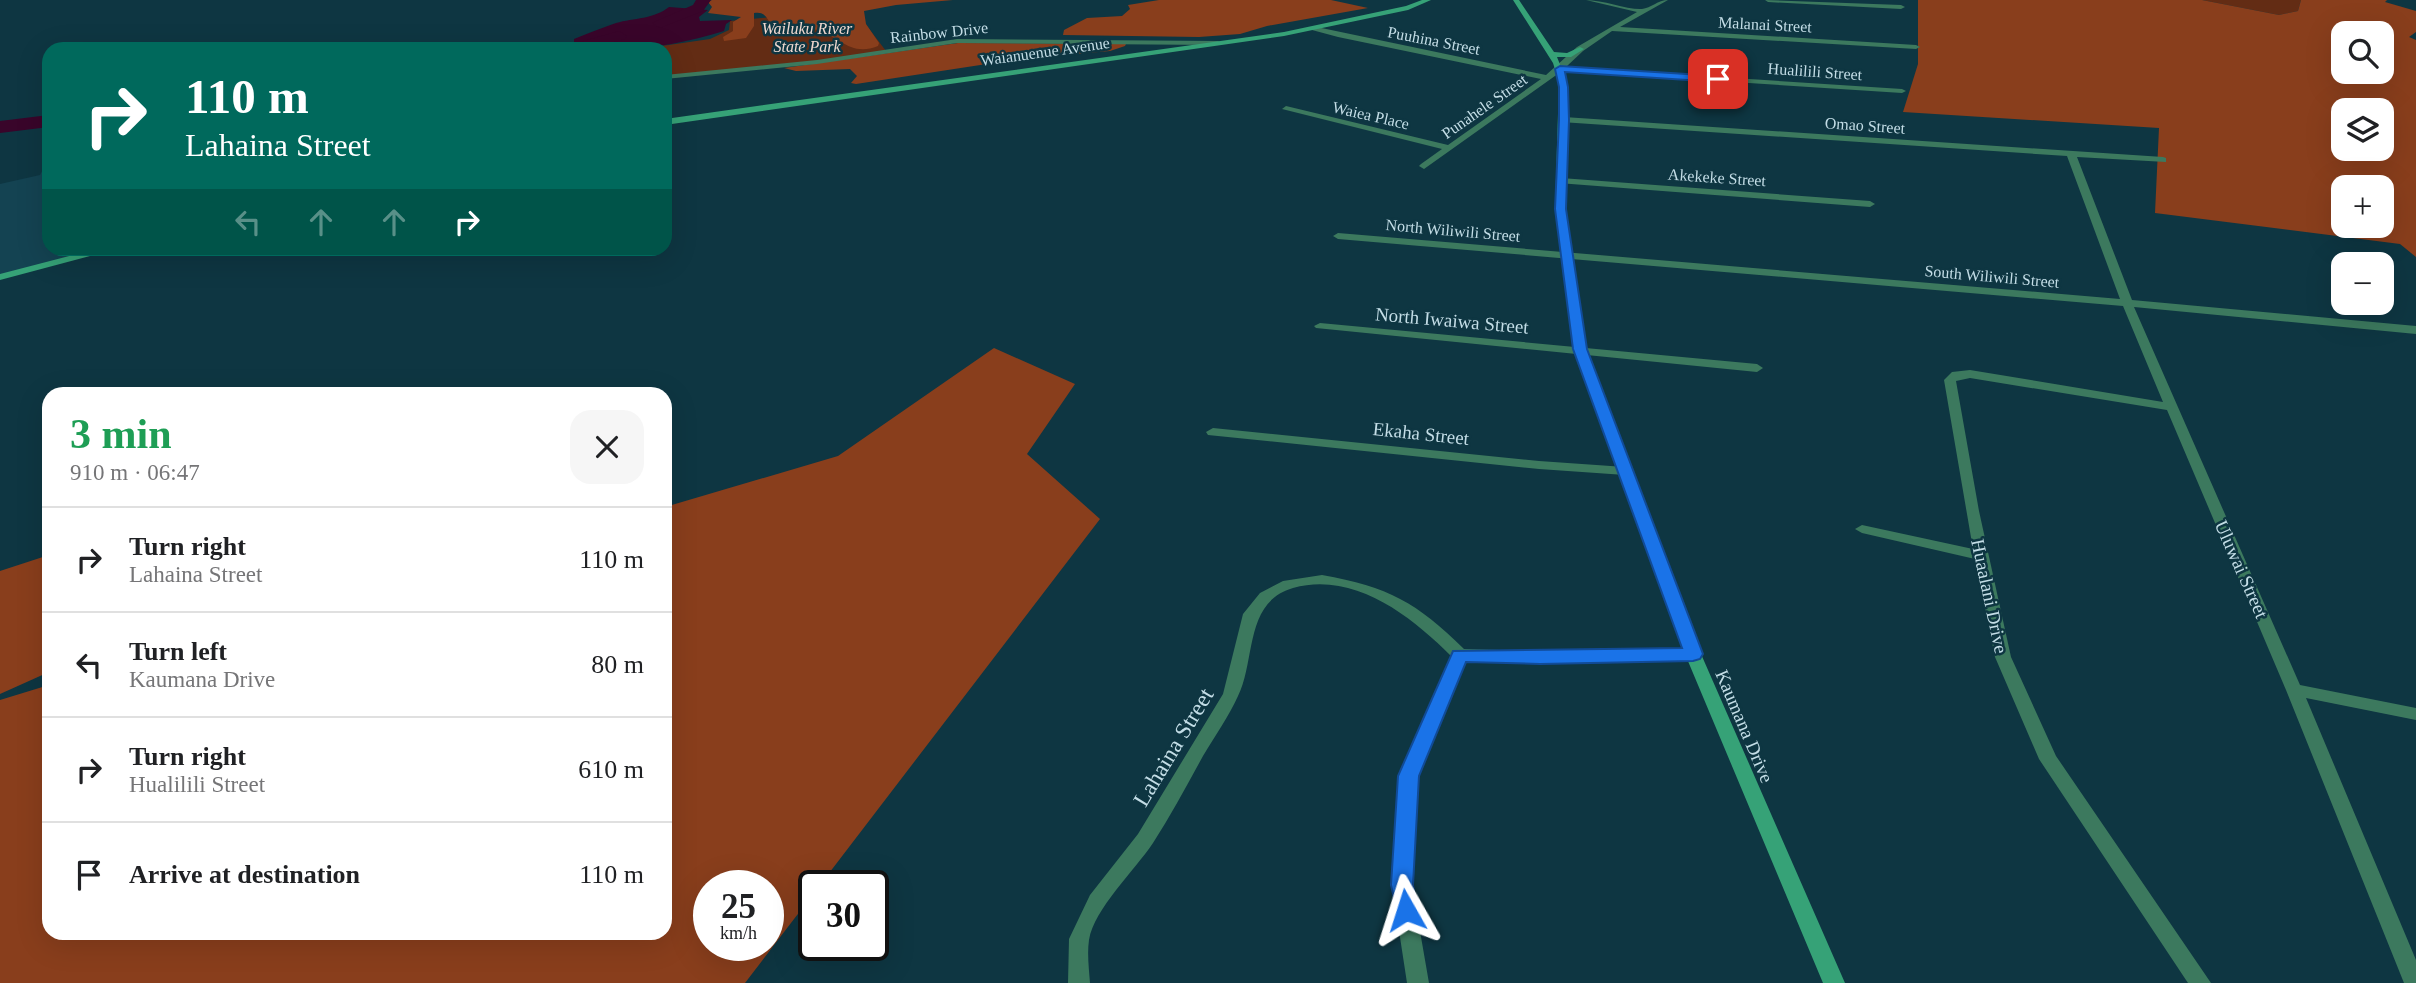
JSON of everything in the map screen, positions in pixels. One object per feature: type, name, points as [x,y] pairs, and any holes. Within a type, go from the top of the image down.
[{"type":"street","name":"Waianuenue Avenue","points":[[672,121],[709,113],[1218,44],[1315,28],[1408,8],[1428,0]]},
{"type":"street","name":"Kaumana Drive","points":[[1516,0],[1551,54],[1553,73],[1564,87],[1560,209],[1580,349],[1693,654],[1834,983]]},
{"type":"street","points":[[1589,0],[1643,11]]},
{"type":"street","name":"Punahele Street","points":[[1424,166],[1553,73],[1580,49],[1665,0]]},
{"type":"street","points":[[1768,0],[1901,7]]},
{"type":"street","name":"Puuhina Street","points":[[1315,28],[1338,35],[1553,73]]},
{"type":"street","name":"Malanai Street","points":[[1611,29],[1916,47]]},
{"type":"street","name":"Rainbow Drive","points":[[672,76],[817,62],[957,41],[1218,44]]},
{"type":"street","points":[[1144,42],[1158,51]]},
{"type":"street","points":[[1551,54],[1568,55],[1580,49]]},
{"type":"street","name":"Hualilili Street","points":[[1553,73],[1902,91]]},
{"type":"street","name":"Waiea Place","points":[[1286,109],[1449,148]]},
{"type":"street","name":"Omao Street","points":[[1564,120],[2163,160]]},
{"type":"street","name":"Uluwai Street","points":[[2071,154],[2127,303],[2294,690],[2415,983]]},
{"type":"street","name":"Akekeke Street","points":[[1561,181],[1870,204]]},
{"type":"street","name":"North Wiliwili Street","points":[[1338,236],[1565,256]]},
{"type":"street","points":[[0,277],[83,256]]},
{"type":"street","name":"South Wiliwili Street","points":[[1565,256],[2416,330]]},
{"type":"street","name":"North Iwaiwa Street","points":[[1320,326],[1757,368]]},
{"type":"street","name":"Huaalani Drive","points":[[2171,407],[1970,374],[1956,375],[1950,380],[2003,657],[2048,759],[2200,983]]},
{"type":"street","name":"Ekaha Street","points":[[1213,432],[1539,465],[1625,471]]},
{"type":"street","points":[[1862,529],[1982,556]]},
{"type":"street","name":"Lahaina Street","points":[[1079,983],[1079,939],[1097,901],[1144,839],[1225,705],[1231,694],[1251,614],[1265,597],[1288,584],[1322,580],[1357,586],[1396,601],[1431,626],[1460,655]]},
{"type":"street","points":[[1418,983],[1402,885],[1408,776],[1460,655],[1540,657],[1693,654]]},
{"type":"street","points":[[2294,690],[2416,714]]},
{"type":"shaded area","points":[[953,0],[864,11],[866,24],[879,43],[869,49],[860,49],[812,28],[773,26],[763,14],[758,13],[754,13],[754,26],[746,38],[724,41],[723,37],[733,31],[733,22],[741,17],[708,13],[712,7],[708,2]]},
{"type":"shaded area","points":[[1159,0],[1331,0],[1368,8],[1267,26],[1240,34],[1199,37],[1063,35],[1064,30],[1087,18],[1122,16],[1130,9],[1128,5]]},
{"type":"shaded area","points":[[1918,0],[2202,0],[2279,15],[2298,11],[2301,0],[2387,0],[2385,2],[2416,11],[2416,32],[2409,37],[2416,40],[2416,257],[2400,244],[2353,238],[2394,238],[2394,175],[2331,175],[2331,235],[2155,213],[2159,128],[1903,112],[1918,64]]},
{"type":"shaded area","points":[[669,7],[708,10],[699,17],[700,21],[732,20],[726,24],[724,31],[672,43],[574,42],[574,39],[616,23]]},
{"type":"shaded area","points":[[958,43],[1126,44],[1110,51],[1027,58],[856,84],[851,83],[857,76],[850,69],[796,71],[784,68]]},
{"type":"shaded area","points":[[42,171],[42,256],[76,256],[0,275],[0,184],[40,175]]},
{"type":"shaded area","points":[[994,348],[1075,384],[1027,454],[1100,519],[831,870],[798,870],[798,914],[784,932],[784,870],[693,870],[693,961],[762,961],[745,983],[0,983],[0,700],[42,687],[42,940],[672,940],[672,505],[838,456]]},
{"type":"shaded area","points":[[42,557],[42,675],[0,694],[0,571]]},
{"type":"green space","points":[[2202,0],[2301,0],[2298,11],[2279,15]]},
{"type":"green space","name":"Wailuku River State Park","points":[[854,9],[886,51],[672,75],[672,45],[710,39],[729,30],[730,21]]},
{"type":"waterway","points":[[660,23],[698,8],[704,0]]},
{"type":"waterway","points":[[597,42],[619,36]]},
{"type":"waterway","points":[[0,127],[42,122]]},
{"type":"route","points":[[1406,910],[1402,885],[1408,776],[1460,655],[1540,657],[1693,654],[1580,349],[1560,209],[1564,120],[1564,87],[1560,69],[1718,79]]}]
